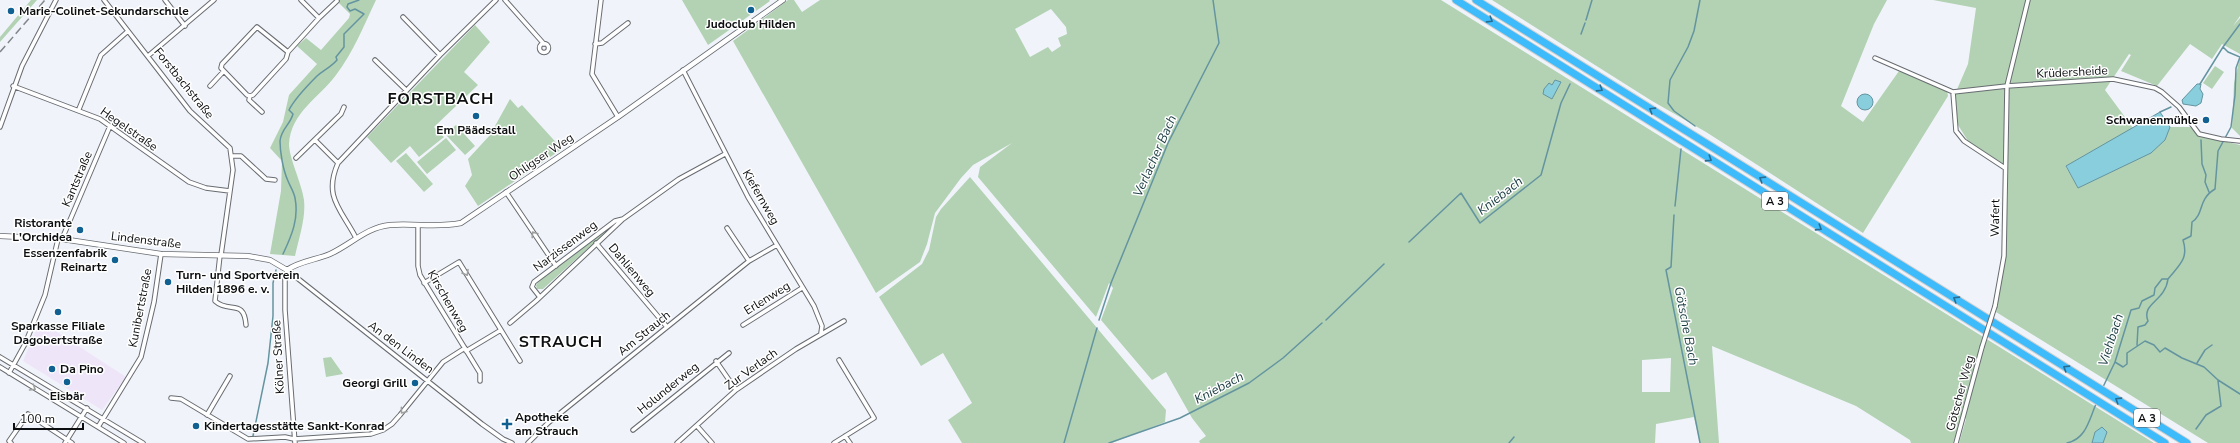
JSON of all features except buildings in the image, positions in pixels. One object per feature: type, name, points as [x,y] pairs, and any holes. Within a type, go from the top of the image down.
[{"type":"highway","name":"A 3","points":[[1456,0],[2165,443]]},
{"type":"highway","name":"A 3","points":[[1476,0],[2187,443]]},
{"type":"street","points":[[0,127],[13,86],[56,0]]},
{"type":"street","name":"Forstbachstraße","points":[[104,0],[190,111],[230,148],[232,156]]},
{"type":"street","points":[[165,0],[185,26]]},
{"type":"street","points":[[148,56],[214,0]]},
{"type":"street","points":[[300,0],[319,18]]},
{"type":"street","points":[[356,238],[335,202],[331,190],[334,172],[338,163],[406,90],[496,0]]},
{"type":"street","points":[[506,0],[544,44]]},
{"type":"street","points":[[601,0],[592,74],[618,117]]},
{"type":"street","name":"Ohligser Weg","points":[[287,270],[296,264],[332,253],[356,238],[378,227],[460,223],[618,117],[783,0]]},
{"type":"street","points":[[2007,86],[2028,0]]},
{"type":"street","points":[[250,96],[286,59],[288,52],[319,18],[337,1]]},
{"type":"street","points":[[403,16],[440,55]]},
{"type":"street","points":[[595,44],[602,43],[628,23]]},
{"type":"street","points":[[262,112],[249,100],[250,96],[220,68],[257,27],[288,52]]},
{"type":"street","points":[[79,109],[101,55],[128,31]]},
{"type":"street","name":"Krüdersheide","points":[[1875,58],[1953,92],[2007,86],[2113,79],[2154,88],[2179,107],[2199,134],[2240,142]]},
{"type":"street","points":[[375,60],[406,90]]},
{"type":"street","name":"Kiefernweg","points":[[683,70],[748,197],[817,313],[822,326],[821,333]]},
{"type":"street","points":[[210,86],[223,72]]},
{"type":"street","name":"Hegelstraße","points":[[13,86],[79,109],[100,119],[183,179],[206,188],[230,192]]},
{"type":"street","name":"Wafert","points":[[1982,347],[1995,306],[2004,256],[2007,86]]},
{"type":"street","points":[[1953,92],[1956,131],[1964,141],[2005,168]]},
{"type":"street","points":[[296,158],[341,114],[344,107]]},
{"type":"street","name":"Kantstraße","points":[[9,373],[45,295],[60,239],[110,126]]},
{"type":"street","points":[[315,140],[338,163]]},
{"type":"street","name":"Narzissenweg","points":[[510,323],[536,301],[539,296],[623,218],[679,179],[725,154]]},
{"type":"street","points":[[246,325],[245,314],[241,310],[219,304],[215,301],[233,170],[232,156],[242,156],[266,179],[275,180]]},
{"type":"street","points":[[506,192],[556,266]]},
{"type":"street","name":"Narzissenweg","points":[[539,296],[532,288],[532,285],[615,221],[623,218]]},
{"type":"street","name":"Kirschenweg","points":[[418,225],[418,266],[424,283],[480,373],[480,381]]},
{"type":"street","points":[[728,228],[749,261]]},
{"type":"street","name":"Lindenstraße","points":[[0,236],[60,239],[161,254],[221,255],[263,258],[275,262],[287,270]]},
{"type":"street","name":"Dahlienweg","points":[[596,243],[667,327]]},
{"type":"street","name":"Am Strauch","points":[[528,443],[548,423],[749,261],[777,245]]},
{"type":"street","name":"Kunibertstraße","points":[[98,427],[141,357],[154,302],[161,254]]},
{"type":"street","points":[[424,283],[459,262],[520,361]]},
{"type":"street","name":"An den Linden","points":[[287,270],[428,380],[502,441],[512,443]]},
{"type":"street","name":"Kölner Straße","points":[[287,270],[284,278],[285,310],[294,441]]},
{"type":"street","name":"Erlenweg","points":[[743,325],[802,288]]},
{"type":"street","name":"Zur Verlach","points":[[677,443],[736,390],[821,333],[844,321]]},
{"type":"street","points":[[171,398],[181,399],[248,438],[285,437],[294,441],[371,434],[383,430],[392,424],[445,360],[501,330]]},
{"type":"street","name":"Götscher Weg","points":[[1956,443],[1982,347]]},
{"type":"street","name":"Holunderweg","points":[[633,430],[728,352]]},
{"type":"street","points":[[0,357],[104,418],[143,443]]},
{"type":"street","points":[[834,443],[874,418],[839,360]]},
{"type":"street","name":"Holunderweg","points":[[716,361],[736,390]]},
{"type":"street","points":[[0,367],[124,443]]},
{"type":"street","points":[[207,415],[230,376]]},
{"type":"street","points":[[66,441],[87,408]]},
{"type":"street","points":[[11,443],[9,441],[28,414],[66,441],[72,443]]},
{"type":"street","points":[[697,426],[712,443]]},
{"type":"street","points":[[845,436],[850,443]]},
{"type":"shaded area","points":[[40,321],[126,377],[102,410],[23,361]]},
{"type":"green space","points":[[31,0],[37,0],[0,42],[0,37]]},
{"type":"green space","points":[[336,0],[376,0],[348,58],[336,75],[300,114],[295,123],[289,144],[304,200],[302,228],[295,256],[270,254],[281,191],[282,161],[270,148],[283,122],[289,95],[317,64],[297,46],[306,38],[321,50],[349,18],[350,14]]},
{"type":"green space","points":[[682,0],[769,0],[770,1],[708,45]]},
{"type":"green space","points":[[788,0],[794,0],[802,12],[820,0],[1441,0],[2154,443],[1959,443],[1966,419],[1962,416],[1953,443],[1911,443],[1910,440],[1856,406],[1712,346],[1719,443],[1700,443],[1694,417],[1656,424],[1655,443],[1200,443],[1199,441],[1206,436],[1192,418],[1166,372],[1152,380],[1101,320],[1113,288],[1109,283],[1096,317],[978,177],[980,167],[1012,143],[973,165],[961,178],[935,213],[927,244],[920,262],[876,293],[733,41]],"holes":[[[1051,9],[1066,27],[1067,34],[1058,38],[1061,46],[1052,52],[1048,47],[1030,57],[1015,29]],[[1671,358],[1670,392],[1642,392],[1642,360]]]},
{"type":"green space","points":[[1492,0],[1887,0],[1874,24],[1841,106],[1863,122],[1899,71],[1947,91],[1948,96],[1863,233],[1706,132],[1652,101]]},
{"type":"green space","points":[[1933,0],[2240,0],[2240,16],[2233,26],[2240,18],[2240,54],[2222,44],[2212,59],[2190,44],[2157,86],[2121,71],[2131,55],[2129,54],[2105,90],[2133,128],[2066,167],[2078,188],[2165,140],[2170,127],[2190,127],[2198,135],[2240,145],[2240,443],[2208,443],[1996,312],[2006,255],[2008,167],[1968,141],[1958,125],[1955,94],[1968,64],[1976,8]]},
{"type":"green space","points":[[475,25],[490,42],[464,72],[478,85],[434,127],[444,137],[419,157],[410,146],[391,163],[367,137]]},
{"type":"green space","points":[[2240,57],[2240,136],[2232,128],[2234,83]]},
{"type":"green space","points":[[2215,66],[2224,72],[2212,89],[2203,83]]},
{"type":"green space","points":[[510,99],[518,108],[522,105],[562,149],[478,206],[465,186],[472,175],[468,159],[490,135]]},
{"type":"green space","points":[[456,125],[475,146],[465,155],[445,134]]},
{"type":"green space","points":[[446,138],[456,150],[427,174],[417,162]]},
{"type":"green space","points":[[406,153],[433,184],[424,192],[396,161]]},
{"type":"green space","points":[[970,177],[1166,410],[1165,422],[1112,443],[962,443],[948,420],[972,403],[943,353],[921,366],[879,297],[922,264],[929,250],[936,217],[941,209]]},
{"type":"green space","points":[[616,223],[543,289],[537,289],[536,285],[541,279]]},
{"type":"green space","points":[[331,357],[343,374],[326,377],[323,358]]},
{"type":"water","points":[[1555,80],[1561,82],[1552,99],[1543,94],[1544,89],[1549,83],[1552,85]]},
{"type":"water","points":[[2197,84],[2201,84],[2200,89],[2203,94],[2201,103],[2196,106],[2183,104],[2182,100]]},
{"type":"water","points":[[1865,94],[1871,96],[1873,102],[1871,108],[1865,110],[1859,108],[1857,102],[1859,96]]},
{"type":"water","points":[[2160,112],[2170,127],[2165,140],[2151,153],[2078,188],[2066,166]]},
{"type":"water","points":[[2102,427],[2107,432],[2103,443],[2092,443],[2095,432]]},
{"type":"waterway","points":[[283,254],[294,226],[296,213],[294,194],[286,177],[283,166],[280,141],[293,114],[289,110],[302,92],[317,76],[337,60],[336,57],[344,47],[344,34],[364,14],[355,9],[350,11],[347,7],[348,4],[359,0]]},
{"type":"waterway","name":"Verlacher Bach","points":[[1099,320],[1111,283],[1168,143],[1219,43],[1213,0]]},
{"type":"waterway","name":"Kniebach","points":[[1586,20],[1592,0]]},
{"type":"waterway","name":"Götsche Bach","points":[[1695,126],[1674,111],[1668,103],[1670,80],[1688,47],[1694,31],[1700,0]]},
{"type":"waterway","name":"Kniebach","points":[[1581,34],[1585,23]]},
{"type":"waterway","name":"Viehbach","points":[[2103,387],[2115,362],[2131,310],[2139,308],[2142,301],[2154,295],[2155,288],[2162,279],[2168,279],[2179,266],[2185,252],[2183,240],[2191,236],[2192,222],[2199,215],[2203,202],[2209,193],[2215,189],[2218,151],[2231,127],[2235,95],[2236,68],[2240,57],[2228,52],[2223,47],[2240,24]]},
{"type":"waterway","points":[[2200,84],[2223,47]]},
{"type":"waterway","name":"Kniebach","points":[[1409,242],[1461,193],[1480,223],[1541,175],[1561,103],[1570,84]]},
{"type":"waterway","points":[[2160,112],[2171,107]]},
{"type":"waterway","points":[[2201,140],[2202,164],[2206,175],[2205,182],[2209,192]]},
{"type":"waterway","name":"Götsche Bach","points":[[1675,206],[1681,149]]},
{"type":"waterway","name":"Götsche Bach","points":[[1674,215],[1671,267],[1666,270],[1700,443]]},
{"type":"waterway","name":"Kniebach","points":[[1326,320],[1384,264]]},
{"type":"waterway","points":[[253,436],[268,363],[273,316],[273,283],[276,270]]},
{"type":"waterway","points":[[2137,345],[2138,327],[2145,325],[2148,321],[2148,310],[2163,293],[2168,279]]},
{"type":"waterway","name":"Kniebach","points":[[1109,443],[1180,418],[1249,383],[1283,358],[1322,323]]},
{"type":"waterway","name":"Verlacher Bach","points":[[1064,443],[1097,328]]},
{"type":"waterway","points":[[2115,362],[2123,367],[2127,364],[2127,353],[2145,341],[2154,345],[2160,352],[2165,348],[2182,358],[2204,367],[2218,380],[2240,394]]},
{"type":"waterway","points":[[2197,363],[2205,350],[2212,345]]},
{"type":"waterway","points":[[2196,429],[2206,415],[2221,406],[2218,381]]},
{"type":"waterway","name":"Viehbach","points":[[2067,443],[2073,441],[2083,433],[2096,404]]},
{"type":"waterway","points":[[1509,443],[1514,437]]},
{"type":"railway","points":[[0,52],[45,0]]},
{"type":"place","name":"Judoclub Hilden","points":[[751,10]]},
{"type":"place","name":"Marie-Colinet-Sekundarschule","points":[[11,11]]},
{"type":"place","name":"Em Päädsstall","points":[[476,116]]},
{"type":"place","name":"Schwanenmühle","points":[[2206,120]]},
{"type":"place","name":"Ristorante L'Orchidea","points":[[80,230]]},
{"type":"place","name":"Essenzenfabrik Reinartz","points":[[115,260]]},
{"type":"place","name":"Turn- und Sportverein Hilden 1896 e. v.","points":[[168,282]]},
{"type":"place","name":"Sparkasse Filiale Dagobertstraße","points":[[58,312]]},
{"type":"place","name":"Da Pino","points":[[52,369]]},
{"type":"place","name":"Eisbär","points":[[67,382]]},
{"type":"place","name":"Georgi Grill","points":[[415,383]]},
{"type":"place","name":"Apotheke am Strauch","points":[[507,424]]},
{"type":"place","name":"Kindertagesstätte Sankt-Konrad","points":[[196,426]]},
{"type":"district","name":"FORSTBACH","points":[[441,99]]},
{"type":"district","name":"STRAUCH","points":[[561,342]]}]
